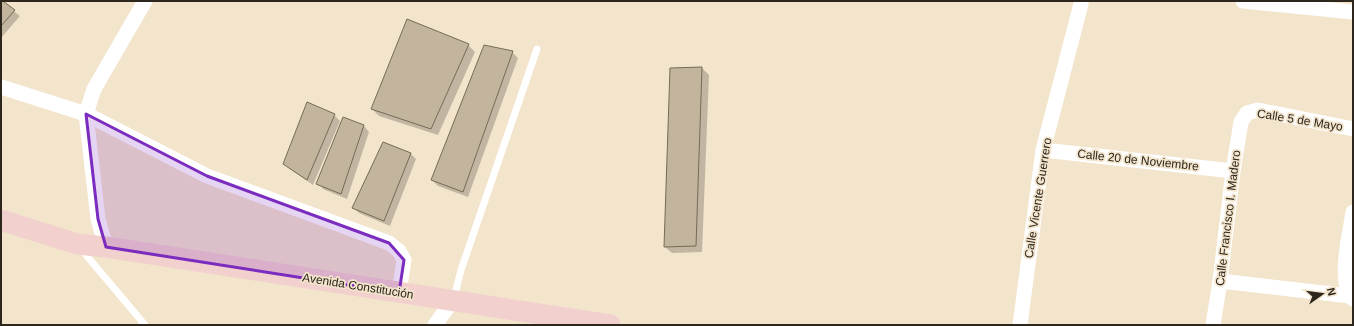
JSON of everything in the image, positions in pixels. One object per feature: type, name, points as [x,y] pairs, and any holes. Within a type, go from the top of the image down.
[{"type":"street","points":[[106,247],[98,219],[86,114],[94,89],[145,1]]},
{"type":"street","points":[[1243,1],[1353,12]]},
{"type":"street","name":"Calle Vicente Guerrero","points":[[1020,325],[1043,150],[1083,2]]},
{"type":"street","points":[[1,87],[86,114],[207,176],[389,243],[398,250],[404,260],[399,293]]},
{"type":"street","name":"Calle 5 de Mayo","points":[[1248,113],[1258,110],[1353,129]]},
{"type":"street","name":"Calle Francisco I. Madero","points":[[1213,325],[1233,171],[1241,122],[1248,113]]},
{"type":"street","name":"Calle 20 de Noviembre","points":[[1043,150],[1233,171]]},
{"type":"street","points":[[1352,297],[1346,283],[1344,272],[1353,212]]},
{"type":"street","name":"Avenida Constitución","points":[[1,220],[77,244],[106,247],[610,325]]},
{"type":"street","points":[[1220,280],[1352,297]]},
{"type":"street","points":[[435,325],[453,300]]},
{"type":"lane","points":[[453,300],[461,270],[537,50]]},
{"type":"lane","points":[[77,244],[145,325]]},
{"type":"highlighted area","points":[[86,114],[207,176],[389,243],[404,260],[399,293],[106,247],[98,219]]},
{"type":"building","points":[[1,1],[15,10],[1,26]]},
{"type":"building","points":[[407,19],[469,44],[431,129],[371,109]]},
{"type":"building","points":[[484,45],[513,51],[463,192],[431,180]]},
{"type":"building","points":[[702,67],[696,246],[664,247],[670,68]]},
{"type":"building","points":[[307,102],[335,114],[307,180],[283,164]]},
{"type":"building","points":[[343,117],[364,125],[341,194],[316,184]]},
{"type":"building","points":[[383,142],[411,153],[384,221],[352,208]]}]
